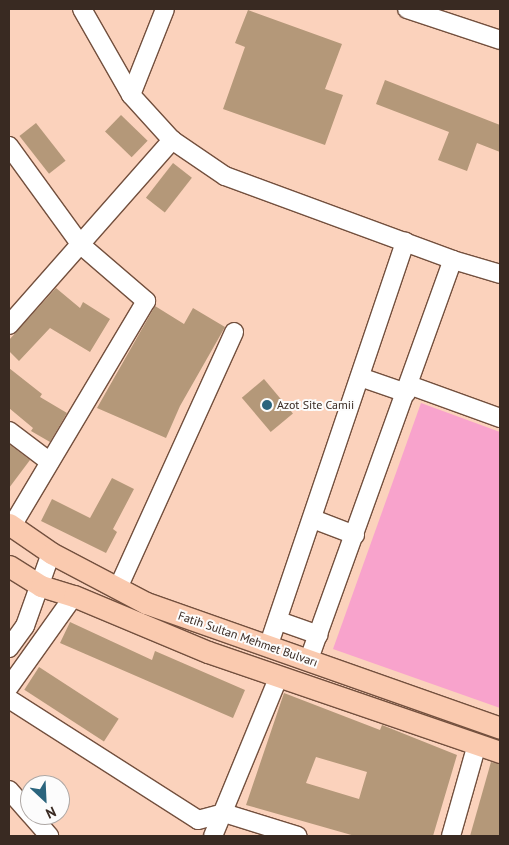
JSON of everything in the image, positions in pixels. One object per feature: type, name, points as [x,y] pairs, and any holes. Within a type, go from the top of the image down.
[{"type":"main road","name":"Fatih Sultan Mehmet Bulvarı","points":[[11,525],[51,553],[146,603],[500,728]]},
{"type":"main road","name":"Fatih Sultan Mehmet Bulvarı","points":[[9,566],[41,586],[74,596],[278,678],[303,683],[500,752]]},
{"type":"main road","points":[[258,670],[268,647]]},
{"type":"main road","points":[[303,683],[309,659]]},
{"type":"street","points":[[82,9],[131,95],[172,140],[224,176],[453,260],[500,274]]},
{"type":"street","points":[[131,95],[165,9]]},
{"type":"street","points":[[407,9],[500,40]]},
{"type":"street","points":[[9,325],[172,140]]},
{"type":"street","points":[[9,146],[81,244],[146,301],[11,525]]},
{"type":"street","points":[[268,647],[279,621],[405,242]]},
{"type":"street","points":[[309,659],[453,260]]},
{"type":"street","points":[[118,588],[234,332]]},
{"type":"street","points":[[360,377],[407,389],[500,418]]},
{"type":"street","points":[[9,432],[50,462]]},
{"type":"street","points":[[313,518],[355,535]]},
{"type":"street","points":[[9,648],[24,626],[41,586],[51,553]]},
{"type":"street","points":[[9,686],[74,596]]},
{"type":"street","points":[[279,621],[319,635]]},
{"type":"street","points":[[212,836],[224,813],[278,678]]},
{"type":"street","points":[[9,699],[198,820],[224,813],[298,836]]},
{"type":"street","points":[[451,836],[477,744]]},
{"type":"street","points":[[9,790],[20,803]]},
{"type":"street","points":[[40,825],[49,836]]},
{"type":"shaded area","points":[[421,403],[500,432],[500,708],[333,649]]},
{"type":"building","points":[[248,10],[342,44],[325,89],[343,95],[325,145],[223,109],[245,47],[235,43]]},
{"type":"building","points":[[385,80],[500,125],[500,152],[477,143],[467,171],[438,160],[449,132],[376,104]]},
{"type":"building","points":[[121,115],[148,141],[132,157],[105,132]]},
{"type":"building","points":[[36,123],[66,161],[49,174],[19,136]]},
{"type":"building","points":[[173,163],[192,178],[165,212],[146,198]]},
{"type":"building","points":[[56,288],[80,308],[83,302],[110,319],[90,352],[50,328],[19,361],[9,351],[9,340]]},
{"type":"building","points":[[155,306],[184,324],[193,308],[225,327],[180,406],[166,438],[97,408]]},
{"type":"building","points":[[9,368],[42,394],[40,397],[67,413],[50,442],[31,431],[33,428],[9,408]]},
{"type":"building","name":"Azot Site Camii","points":[[264,379],[293,413],[271,432],[242,398]]},
{"type":"building","points":[[9,444],[30,460],[9,488]]},
{"type":"building","points":[[112,478],[134,489],[113,529],[117,532],[106,553],[41,521],[52,499],[90,518]]},
{"type":"building","points":[[70,622],[152,660],[155,651],[245,690],[233,718],[60,643]]},
{"type":"building","points":[[39,667],[119,719],[104,741],[24,690]]},
{"type":"building","points":[[284,693],[380,730],[382,725],[457,755],[433,836],[355,836],[246,805]],"holes":[[[316,757],[367,772],[359,799],[306,783]]]},
{"type":"building","points":[[491,762],[500,764],[500,836],[470,836]]},
{"type":"place","name":"Azot Site Camii","points":[[267,405]]}]
